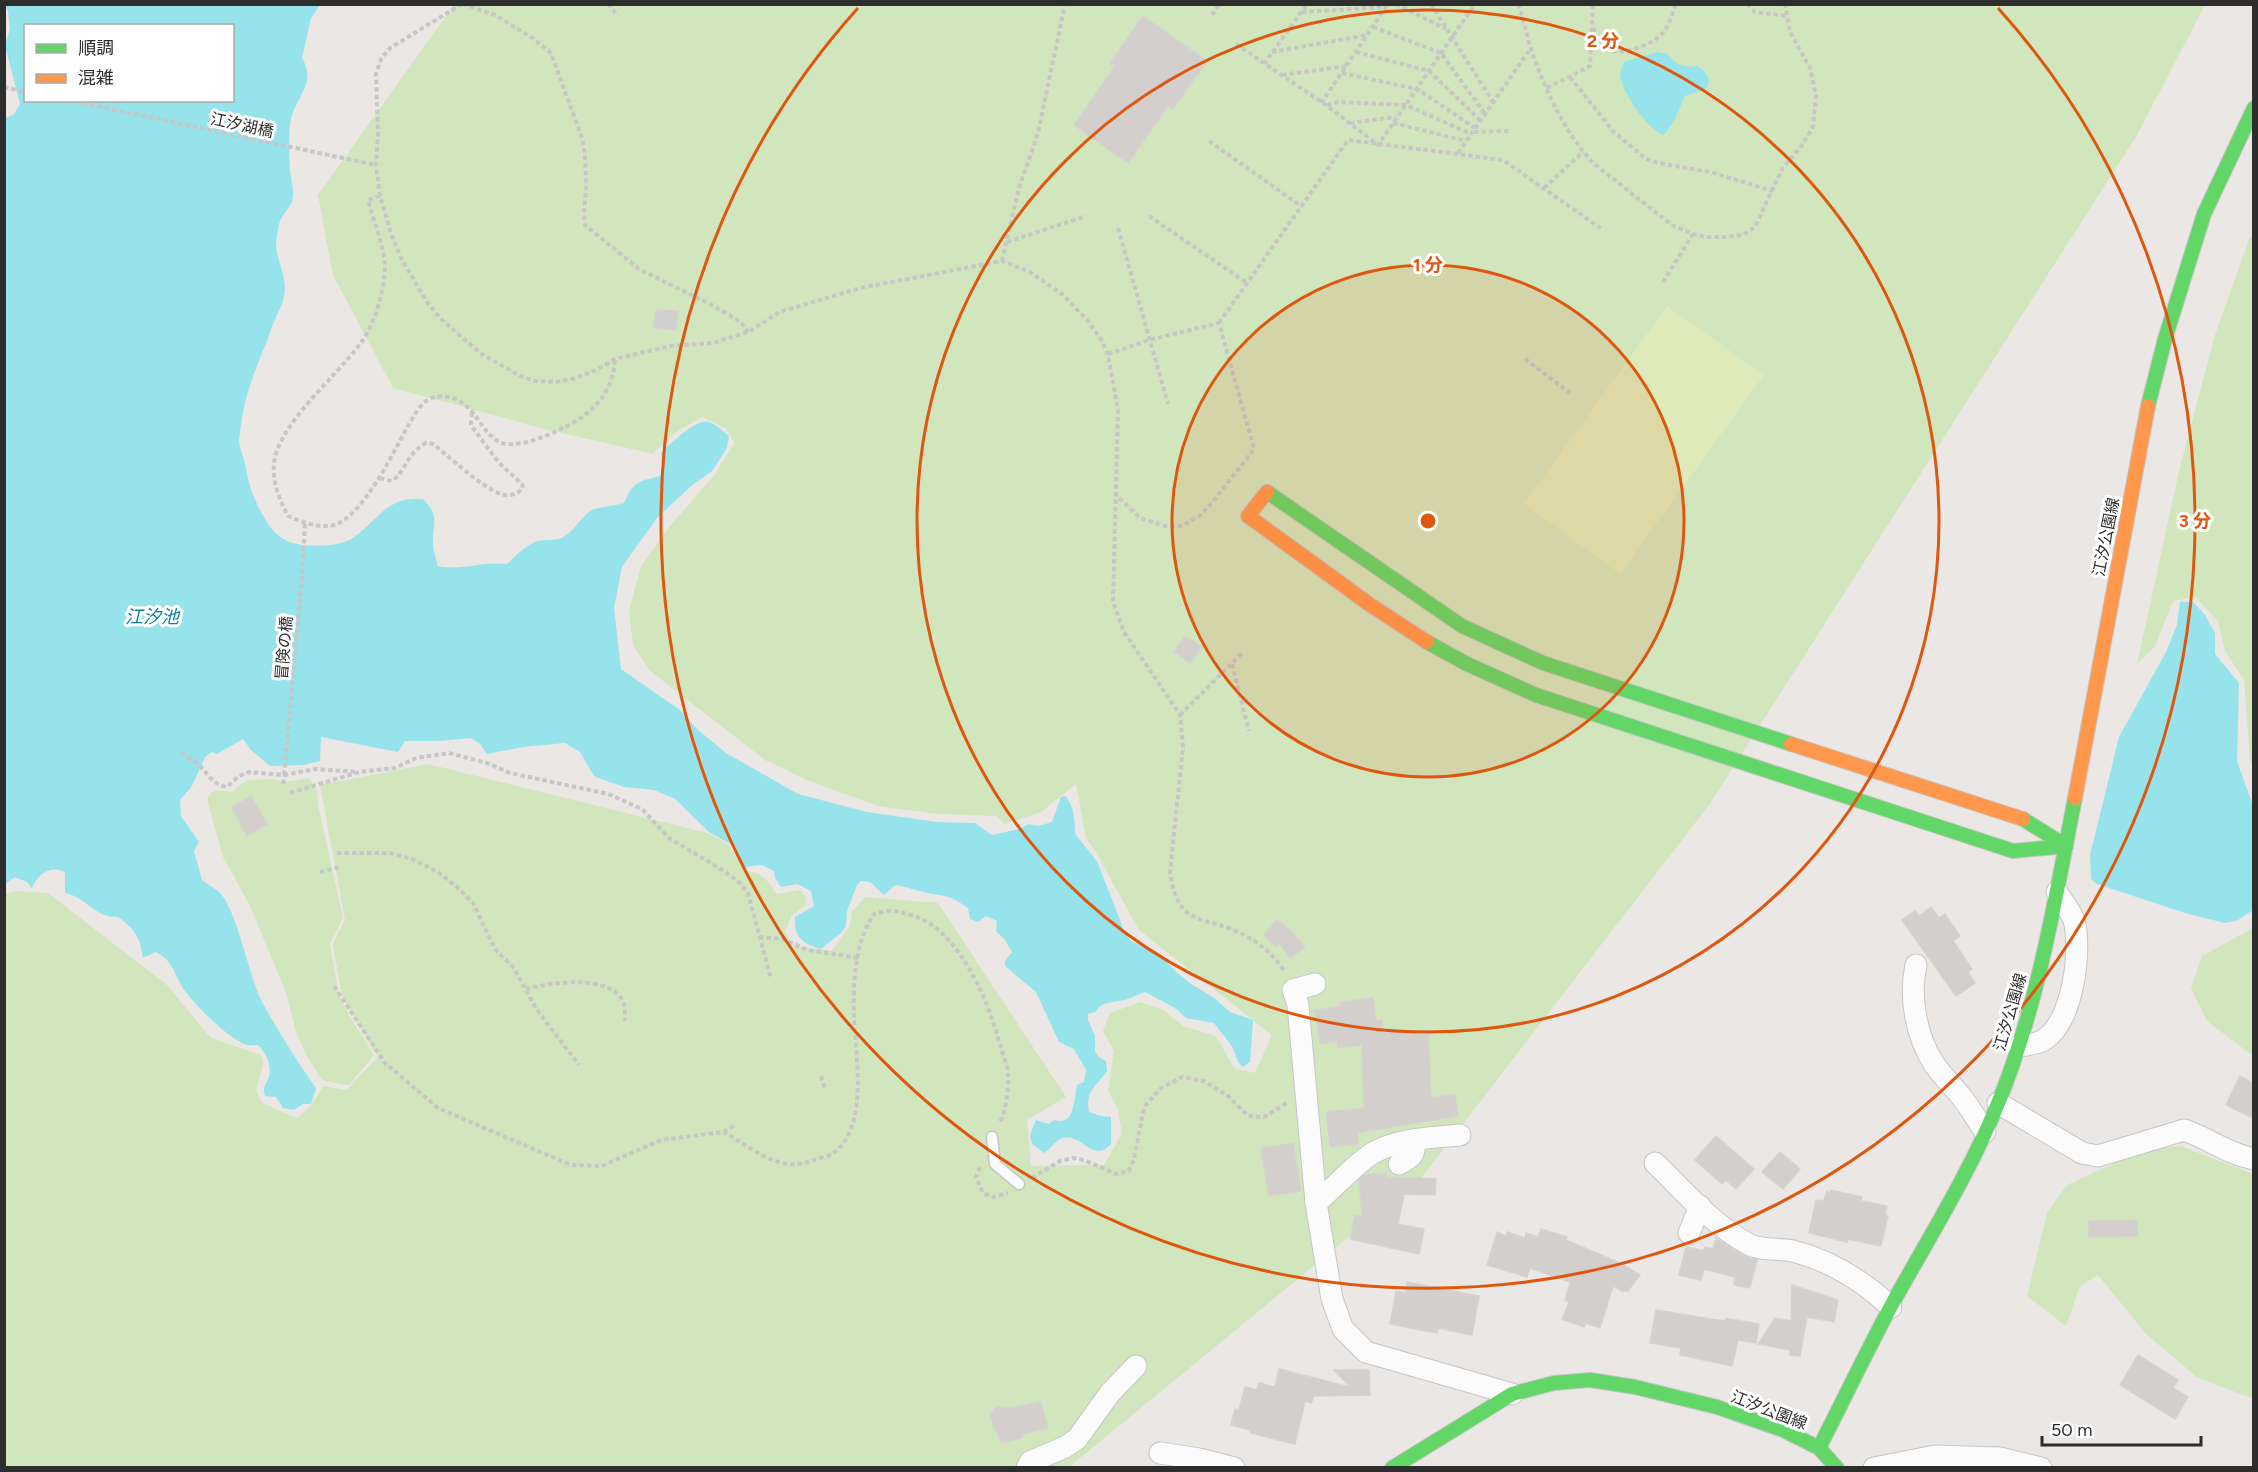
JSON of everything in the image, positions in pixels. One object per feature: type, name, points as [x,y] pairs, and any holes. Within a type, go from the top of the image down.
[{"type":"main road","name":"江汐公園線","points":[[1392,1467],[1512,1394],[1554,1383],[1590,1380],[1635,1387],[1718,1407],[1783,1430],[1819,1448],[1892,1307],[1958,1187],[1998,1104],[2019,1046],[2032,1001],[2057,892],[2148,407],[2165,339],[2204,214],[2253,108]]},
{"type":"main road","points":[[1267,492],[1462,626],[1543,663],[2023,819],[2066,846],[2013,851],[1536,694],[1494,677],[1443,651],[1357,595],[1248,516],[1267,492]]},
{"type":"main road","points":[[1819,1448],[1837,1467]]},
{"type":"street","points":[[2019,1046],[2041,1041],[2056,1029],[2076,976],[2078,949],[2073,918],[2057,892]]},
{"type":"street","points":[[1916,965],[1913,978],[1914,1004],[1922,1039],[1934,1064],[1985,1132]]},
{"type":"street","points":[[1315,984],[1293,990],[1298,1005],[1317,1203],[1332,1299],[1343,1329],[1366,1352],[1512,1394]]},
{"type":"street","points":[[1998,1104],[2082,1153],[2098,1156],[2184,1130],[2197,1134],[2226,1150],[2253,1159]]},
{"type":"street","points":[[1317,1203],[1371,1154],[1388,1146],[1414,1140],[1460,1135]]},
{"type":"street","points":[[1399,1164],[1412,1157],[1416,1151],[1414,1140]]},
{"type":"street","points":[[1655,1163],[1719,1223],[1750,1245],[1793,1251],[1838,1267],[1868,1285],[1892,1307]]},
{"type":"street","points":[[1689,1233],[1700,1206]]},
{"type":"street","points":[[1027,1467],[1030,1462],[1065,1447],[1077,1439],[1110,1393],[1136,1366]]},
{"type":"street","points":[[1160,1453],[1234,1467]]},
{"type":"street","points":[[1874,1467],[1935,1456],[2000,1458],[2042,1467]]},
{"type":"lane","points":[[992,1137],[995,1164],[1019,1184]]},
{"type":"path","points":[[748,332],[741,322],[639,268],[585,225],[585,155],[582,138],[551,53],[531,37],[495,15],[463,4],[390,48],[381,59],[376,74],[378,135],[376,165],[380,196],[392,236],[412,280],[441,319],[480,353],[520,376],[545,382],[576,378],[615,359],[670,346],[713,343],[748,332],[780,312],[860,288],[1002,261],[1030,272],[1062,294],[1088,321],[1102,340],[1108,354],[1118,411],[1113,602],[1116,614],[1124,632],[1180,715],[1183,747],[1170,872],[1173,891],[1182,906],[1194,919],[1243,934],[1268,950],[1283,969],[1293,990]]},
{"type":"path","points":[[608,4],[618,16]]},
{"type":"path","points":[[1002,261],[1019,188],[1038,133],[1065,4]]},
{"type":"path","points":[[1212,15],[1219,4]]},
{"type":"path","points":[[1264,64],[1307,4]]},
{"type":"path","points":[[1396,4],[1447,30]]},
{"type":"path","points":[[1431,4],[1493,102]]},
{"type":"path","points":[[1378,145],[1475,4]]},
{"type":"path","points":[[1518,4],[1531,48],[1547,88],[1570,134],[1582,152],[1672,225],[1692,234],[1706,237],[1743,236],[1755,227],[1782,169],[1803,144],[1813,127],[1816,96],[1810,68],[1790,32],[1785,4]]},
{"type":"path","points":[[1520,10],[1524,4]]},
{"type":"path","points":[[1547,88],[1590,66],[1593,4]]},
{"type":"path","points":[[1593,28],[1608,49],[1617,52],[1629,51],[1664,33],[1676,4]]},
{"type":"path","points":[[1746,4],[1755,12],[1787,16]]},
{"type":"path","points":[[1302,12],[1387,6]]},
{"type":"path","points":[[1321,103],[1387,6]]},
{"type":"path","points":[[1373,27],[1441,53],[1485,114]]},
{"type":"path","points":[[1272,52],[1368,35]]},
{"type":"path","points":[[1236,44],[1326,105],[1378,145]]},
{"type":"path","points":[[1458,153],[1531,48]]},
{"type":"path","points":[[1356,52],[1429,71],[1480,120]]},
{"type":"path","points":[[1281,75],[1347,66]]},
{"type":"path","points":[[1342,73],[1417,89],[1473,132]]},
{"type":"path","points":[[1570,77],[1613,131],[1646,159],[1710,172],[1773,191]]},
{"type":"path","points":[[4,87],[24,92]]},
{"type":"path","name":"江汐湖橋","points":[[77,102],[376,165]]},
{"type":"path","points":[[1326,105],[1338,102],[1406,105],[1473,132],[1510,131]]},
{"type":"path","points":[[1349,123],[1397,117]]},
{"type":"path","points":[[1393,123],[1466,141]]},
{"type":"path","points":[[1209,141],[1301,206]]},
{"type":"path","points":[[1108,354],[1149,340],[1219,323],[1347,141],[1503,160],[1603,230]]},
{"type":"path","points":[[1544,188],[1582,152]]},
{"type":"path","points":[[380,196],[368,200],[385,269],[378,307],[371,325],[361,343],[292,424],[278,445],[274,465],[277,490],[288,516],[327,526],[336,524],[357,507],[380,478],[414,415],[431,398],[443,396],[463,401],[493,436],[502,443],[523,444],[565,426],[593,408],[604,395],[614,373],[615,359]]},
{"type":"path","points":[[1007,242],[1086,216]]},
{"type":"path","points":[[1149,216],[1247,283]]},
{"type":"path","points":[[1118,228],[1168,404]]},
{"type":"path","points":[[1664,282],[1692,234]]},
{"type":"path","points":[[1115,494],[1140,518],[1165,526],[1182,526],[1199,516],[1212,503],[1254,449],[1219,323]]},
{"type":"path","points":[[1525,359],[1570,393]]},
{"type":"path","points":[[380,478],[392,481],[397,477],[408,457],[426,443],[433,444],[484,484],[502,495],[519,492],[522,484],[499,463],[473,428],[472,411]]},
{"type":"path","name":"冒険の橋","points":[[283,784],[305,522]]},
{"type":"path","points":[[1180,715],[1243,652]]},
{"type":"path","points":[[1232,663],[1249,731]]},
{"type":"path","points":[[181,753],[200,766],[208,778],[227,787],[239,776],[249,772],[284,775],[315,769],[359,772]]},
{"type":"path","points":[[290,793],[359,772],[395,768],[416,758],[448,753],[487,763],[510,773],[608,794],[642,809],[669,838],[739,882],[748,893],[771,979]]},
{"type":"path","points":[[337,853],[364,851],[390,853],[412,859],[438,872],[473,903],[495,949],[513,967],[537,1010],[579,1065]]},
{"type":"path","points":[[320,872],[341,867]]},
{"type":"path","points":[[723,1132],[742,1142],[759,1155],[786,1164],[802,1163],[832,1154],[847,1137],[856,1112],[858,1077],[854,1017],[855,982],[859,958],[865,927],[874,914],[890,910],[934,926],[956,950],[979,988],[995,1028],[1008,1074],[1002,1117],[976,1177],[983,1193],[993,1197],[1006,1195],[1019,1184],[1038,1176],[1060,1161],[1072,1158],[1084,1160],[1116,1174],[1128,1171],[1134,1159],[1144,1107],[1161,1088],[1182,1077],[1204,1081],[1228,1096],[1248,1116],[1264,1117],[1283,1107],[1305,1086]]},
{"type":"path","points":[[759,937],[782,939],[808,950],[859,958]]},
{"type":"path","points":[[526,989],[568,982],[603,987],[621,998],[625,1007],[625,1021]]},
{"type":"path","points":[[334,986],[384,1064],[438,1107],[571,1165],[602,1166],[662,1140],[723,1132],[735,1125]]},
{"type":"path","points":[[821,1076],[825,1089]]},
{"type":"green space","points":[[454,5],[2205,5],[2137,135],[1709,805],[1422,1177],[1069,1467],[5,1468],[5,895],[14,891],[48,893],[167,985],[211,1038],[261,1055],[263,1064],[256,1091],[262,1103],[297,1118],[309,1108],[324,1086],[346,1090],[378,1057],[342,997],[333,944],[345,919],[320,785],[428,764],[708,833],[729,845],[743,870],[763,877],[776,894],[800,890],[806,897],[805,906],[792,915],[785,932],[794,946],[832,951],[850,926],[852,911],[866,897],[938,903],[1066,1097],[1027,1120],[1031,1166],[1104,1165],[1122,1134],[1118,1110],[1108,1091],[1114,1051],[1103,1031],[1110,1013],[1140,1002],[1163,1010],[1183,1026],[1216,1036],[1234,1068],[1255,1073],[1272,1035],[1139,930],[1086,838],[1076,784],[1041,812],[1005,824],[996,816],[937,814],[878,806],[807,780],[765,760],[649,670],[633,645],[629,611],[641,566],[670,526],[716,473],[734,443],[727,429],[702,417],[673,434],[653,454],[545,429],[393,388],[333,275],[318,195]]},
{"type":"green space","points":[[2250,237],[2253,237],[2253,768],[2250,760],[2244,680],[2225,651],[2218,622],[2196,597],[2173,601],[2155,646],[2137,664],[2180,467],[2215,335]]},
{"type":"green space","points":[[1667,306],[1764,375],[1620,574],[1524,504]]},
{"type":"green space","points":[[309,778],[317,791],[318,805],[343,918],[330,944],[339,996],[374,1055],[349,1085],[322,1080],[307,1056],[296,1032],[287,995],[250,906],[223,857],[207,799],[212,792],[219,790],[231,792],[247,780],[273,779],[284,782]]},
{"type":"green space","points":[[2253,928],[2253,1056],[2207,1021],[2191,989],[2202,956]]},
{"type":"green space","points":[[2181,1146],[2253,1174],[2253,1399],[2197,1377],[2147,1335],[2098,1275],[2080,1286],[2066,1326],[2027,1296],[2047,1213],[2067,1185],[2145,1149]]},
{"type":"water","name":"江汐池","points":[[5,5],[320,5],[311,18],[302,58],[306,68],[306,84],[290,125],[289,159],[293,197],[281,220],[276,243],[285,282],[285,294],[249,388],[239,439],[255,499],[275,533],[293,543],[322,546],[339,544],[361,532],[383,511],[400,501],[423,499],[434,515],[433,546],[438,566],[507,564],[537,541],[558,539],[566,535],[592,510],[624,503],[635,485],[663,475],[661,453],[670,444],[697,424],[712,423],[729,436],[727,448],[712,471],[691,486],[657,518],[622,567],[614,608],[621,669],[680,710],[697,729],[726,753],[798,794],[867,812],[937,822],[975,823],[992,835],[1019,829],[1028,824],[1038,826],[1052,822],[1061,797],[1066,796],[1074,814],[1075,834],[1097,861],[1125,933],[1131,941],[1159,954],[1191,984],[1213,997],[1230,1012],[1253,1020],[1250,1062],[1243,1067],[1238,1062],[1233,1048],[1214,1023],[1186,1018],[1175,1008],[1145,992],[1100,1006],[1095,1012],[1088,1014],[1088,1020],[1095,1036],[1095,1052],[1106,1061],[1107,1071],[1092,1089],[1088,1105],[1089,1112],[1111,1117],[1111,1144],[1098,1151],[1076,1140],[1063,1138],[1044,1153],[1032,1144],[1030,1135],[1036,1120],[1049,1124],[1054,1120],[1061,1121],[1070,1116],[1077,1085],[1084,1082],[1086,1070],[1074,1049],[1059,1042],[1036,992],[1005,966],[1005,961],[1012,952],[996,931],[997,921],[986,916],[978,922],[970,919],[968,908],[948,897],[895,885],[884,895],[870,882],[861,881],[857,885],[847,911],[846,926],[841,933],[821,949],[809,945],[798,934],[795,917],[814,906],[811,891],[797,884],[781,887],[775,878],[774,871],[762,865],[744,867],[736,847],[709,832],[675,799],[654,790],[624,787],[594,776],[580,752],[565,743],[523,747],[487,754],[480,744],[471,738],[405,741],[398,752],[321,737],[320,761],[304,765],[270,766],[251,750],[243,739],[217,754],[212,752],[205,757],[192,786],[180,800],[181,816],[199,842],[194,851],[202,880],[218,891],[231,911],[262,1002],[316,1088],[311,1104],[303,1104],[294,1110],[283,1108],[276,1097],[265,1096],[264,1088],[270,1068],[266,1055],[258,1045],[244,1044],[212,1020],[185,991],[170,964],[161,955],[155,952],[143,958],[140,944],[133,930],[118,917],[96,911],[73,895],[65,893],[65,872],[50,870],[45,872],[32,888],[27,882],[15,877],[5,884],[4,119],[14,114],[20,104],[5,45],[10,29]]},
{"type":"water","points":[[1657,52],[1668,54],[1681,65],[1697,66],[1706,73],[1709,80],[1705,89],[1685,96],[1674,121],[1664,135],[1657,132],[1643,119],[1626,92],[1620,76],[1624,62]]},
{"type":"water","points":[[2180,602],[2193,602],[2205,615],[2215,633],[2215,654],[2239,683],[2237,761],[2253,806],[2253,910],[2238,920],[2225,923],[2185,913],[2097,884],[2091,879],[2090,855],[2119,737],[2166,652],[2177,625]]},
{"type":"building","points":[[1143,16],[1207,61],[1173,109],[1168,106],[1128,163],[1074,125],[1115,66],[1110,63]]},
{"type":"building","points":[[656,310],[678,311],[676,330],[654,328]]},
{"type":"building","points":[[1185,636],[1202,647],[1190,663],[1174,652]]},
{"type":"building","points":[[251,796],[267,824],[247,836],[232,807]]},
{"type":"building","points":[[1931,907],[1939,918],[1945,914],[1960,936],[1953,941],[1972,969],[1968,972],[1975,983],[1956,996],[1902,920],[1915,911],[1919,916]]},
{"type":"building","points":[[1277,920],[1305,947],[1290,958],[1279,943],[1276,947],[1264,935]]},
{"type":"building","points":[[1373,998],[1376,1021],[1382,1020],[1383,1032],[1428,1031],[1431,1098],[1455,1094],[1458,1116],[1357,1133],[1358,1144],[1330,1147],[1326,1112],[1364,1108],[1362,1045],[1338,1048],[1337,1041],[1320,1044],[1315,1010],[1340,1007],[1340,1002]]},
{"type":"building","points":[[2240,1076],[2253,1083],[2253,1118],[2226,1105]]},
{"type":"building","points":[[1716,1136],[1754,1169],[1736,1189],[1726,1180],[1722,1184],[1695,1160]]},
{"type":"building","points":[[1293,1143],[1301,1191],[1269,1196],[1261,1148]]},
{"type":"building","points":[[1780,1152],[1800,1169],[1783,1189],[1762,1172]]},
{"type":"building","points":[[1386,1173],[1387,1177],[1436,1179],[1435,1195],[1404,1194],[1398,1224],[1424,1229],[1419,1254],[1350,1239],[1355,1215],[1362,1216],[1359,1180],[1365,1175]]},
{"type":"building","points":[[1831,1190],[1862,1197],[1861,1201],[1887,1206],[1885,1216],[1888,1216],[1881,1246],[1848,1239],[1847,1242],[1809,1233],[1816,1200],[1824,1201],[1827,1191],[1830,1194]]},
{"type":"building","points":[[2137,1220],[2138,1236],[2089,1237],[2088,1221]]},
{"type":"building","points":[[1541,1229],[1567,1237],[1566,1240],[1622,1264],[1640,1275],[1628,1291],[1622,1291],[1613,1286],[1600,1328],[1585,1323],[1584,1327],[1562,1319],[1569,1302],[1565,1300],[1570,1282],[1530,1268],[1527,1277],[1487,1265],[1497,1232],[1506,1236],[1507,1232],[1525,1238],[1526,1233],[1538,1237]]},
{"type":"building","points":[[1716,1238],[1742,1255],[1757,1260],[1750,1288],[1734,1285],[1735,1277],[1704,1269],[1701,1280],[1679,1275],[1686,1247],[1703,1251],[1705,1247],[1713,1249]]},
{"type":"building","points":[[1407,1282],[1479,1296],[1472,1335],[1438,1328],[1437,1333],[1390,1324],[1396,1291],[1405,1293]]},
{"type":"building","points":[[1792,1285],[1838,1300],[1834,1322],[1807,1317],[1800,1356],[1790,1355],[1790,1350],[1758,1344],[1775,1318],[1791,1321]]},
{"type":"building","points":[[1656,1310],[1759,1324],[1756,1343],[1738,1340],[1732,1366],[1680,1355],[1681,1348],[1650,1343]]},
{"type":"building","points":[[2138,1355],[2178,1380],[2173,1388],[2188,1397],[2175,1419],[2120,1385]]},
{"type":"building","points":[[1279,1369],[1350,1387],[1334,1370],[1369,1370],[1370,1395],[1314,1396],[1311,1403],[1305,1401],[1295,1444],[1250,1433],[1250,1430],[1231,1425],[1235,1409],[1239,1410],[1245,1387],[1257,1390],[1259,1383],[1275,1387]]},
{"type":"building","points":[[1041,1402],[1048,1428],[1023,1434],[1022,1438],[1001,1443],[990,1416],[996,1407],[1011,1408]]},
{"type":"traffic: fast","points":[[2148,406],[2165,339],[2204,214],[2254,108]]},
{"type":"traffic: fast","points":[[1267,492],[1462,626],[1543,663],[1791,744]]},
{"type":"traffic: fast","points":[[1427,642],[1467,664],[1536,695],[2013,851],[2066,846],[2023,819]]},
{"type":"traffic: fast","points":[[1819,1448],[1891,1306],[1962,1180],[1999,1101],[2013,1065],[2035,990],[2075,798]]},
{"type":"traffic: fast","points":[[1392,1468],[1512,1394],[1554,1383],[1590,1380],[1635,1387],[1717,1407],[1783,1430],[1819,1448],[1837,1468]]},
{"type":"traffic: slow","points":[[2075,798],[2148,406]]},
{"type":"traffic: slow","points":[[1267,492],[1248,516],[1369,604],[1427,642]]},
{"type":"traffic: slow","points":[[1791,744],[2023,819]]}]
